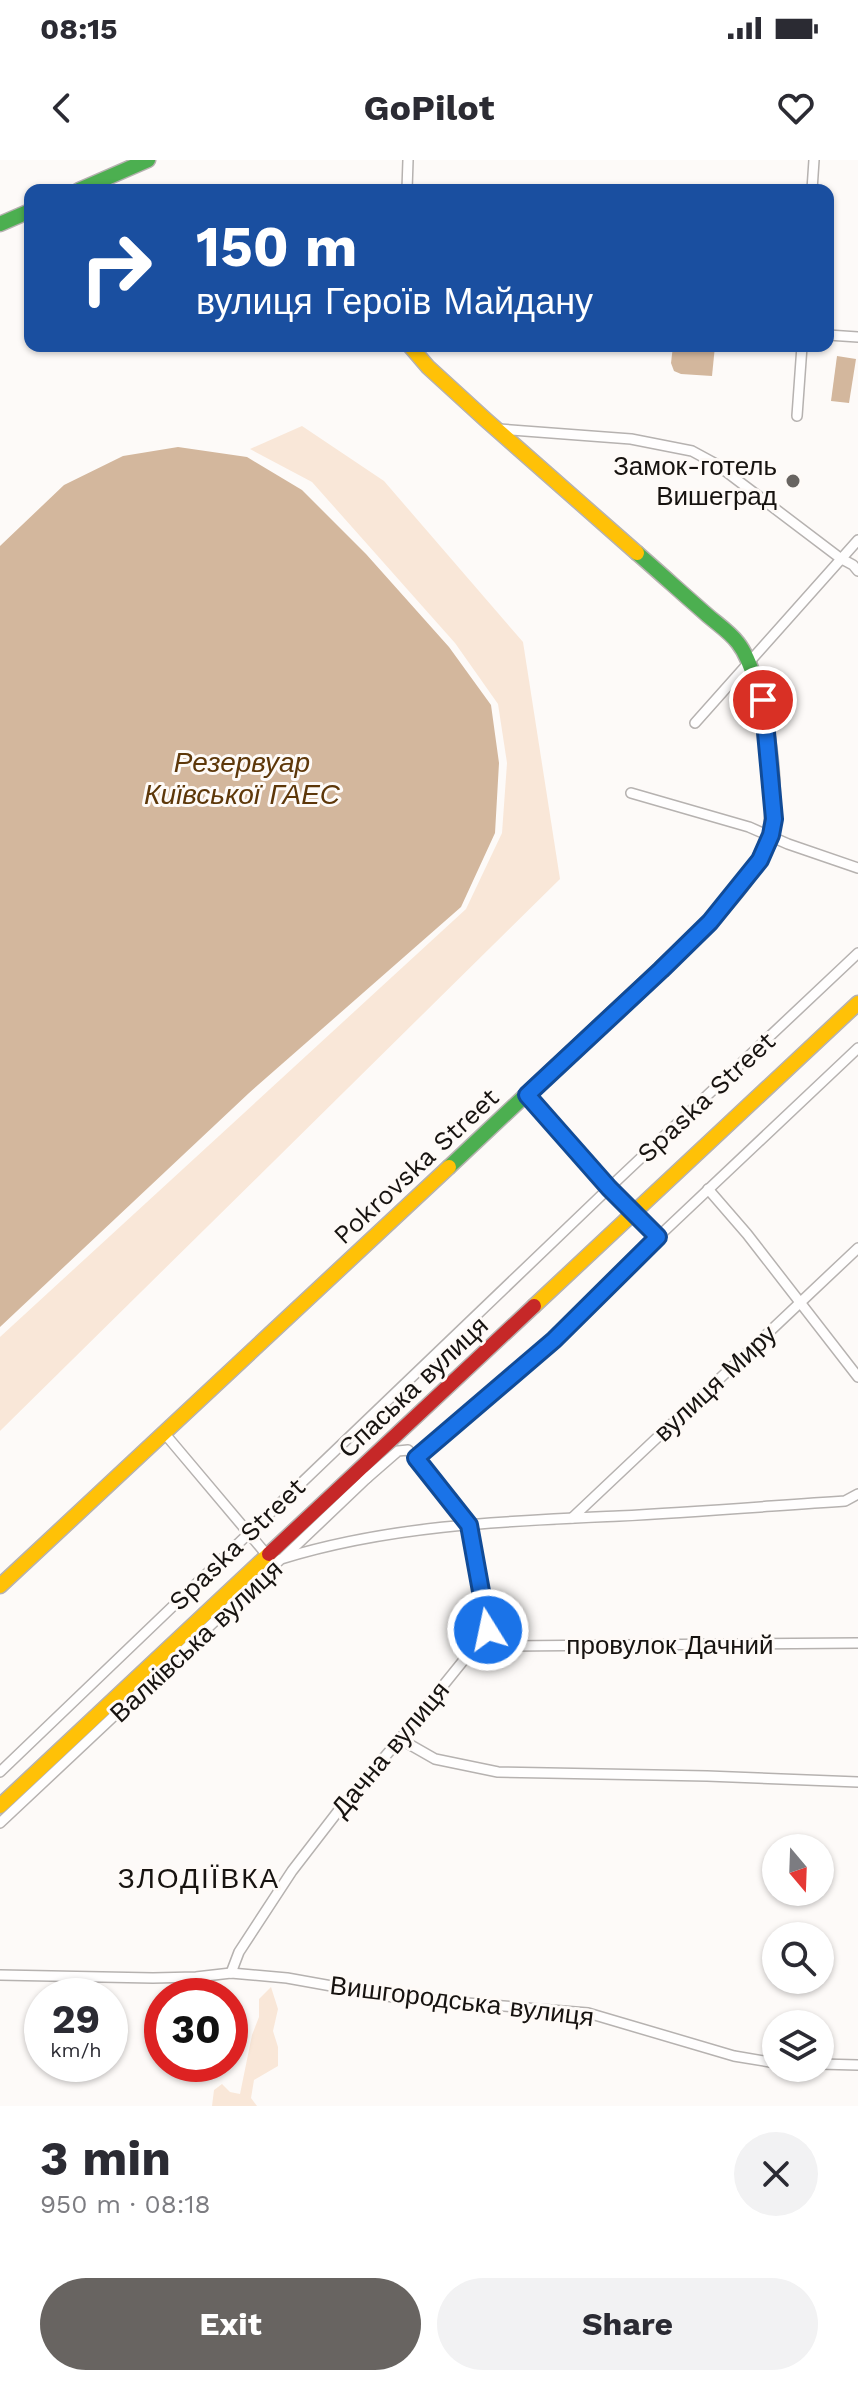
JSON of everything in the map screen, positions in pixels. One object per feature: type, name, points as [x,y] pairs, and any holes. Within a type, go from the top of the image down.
[{"type":"street","points":[[93,184],[148,160]]},
{"type":"street","points":[[407,184],[408,160]]},
{"type":"street","points":[[812,184],[814,160]]},
{"type":"street","points":[[0,224],[24,214]]},
{"type":"street","points":[[834,335],[858,337]]},
{"type":"street","name":"Pokrovska Street","points":[[0,1586],[661,970],[710,922],[760,860],[771,835],[774,819],[763,700],[750,661],[738,642],[491,424],[415,352]]},
{"type":"street","points":[[797,416],[802,352]]},
{"type":"street","points":[[491,424],[631,439],[692,451],[716,464],[858,571]]},
{"type":"street","points":[[695,723],[858,540]]},
{"type":"street","points":[[631,793],[749,827],[858,868]]},
{"type":"street","name":"Spaska Street","points":[[0,1772],[858,953]]},
{"type":"street","name":"Спаська вулиця","points":[[0,1806],[124,1699],[858,1003]]},
{"type":"street","points":[[416,1458],[554,1340],[858,1048]]},
{"type":"street","points":[[527,1095],[609,1188],[658,1237]]},
{"type":"street","points":[[708,1189],[747,1234],[858,1377]]},
{"type":"street","name":"вулиця Миру","points":[[572,1518],[858,1248]]},
{"type":"street","points":[[165,1434],[248,1533],[274,1557]]},
{"type":"street","points":[[363,1474],[398,1451],[408,1450],[416,1458],[469,1525],[488,1630]]},
{"type":"street","name":"Валківська вулиця","points":[[274,1557],[394,1533],[469,1525],[845,1501],[858,1494]]},
{"type":"street","name":"провулок Дачний","points":[[488,1630],[509,1646],[858,1643]]},
{"type":"street","name":"Дачна вулиця","points":[[231,1973],[239,1952],[292,1871],[488,1630]]},
{"type":"street","name":"Валківська вулиця","points":[[0,1823],[124,1699]]},
{"type":"street","points":[[400,1739],[435,1759],[498,1772],[858,1782]]},
{"type":"street","name":"Вишгородська вулиця","points":[[0,1975],[153,1978],[231,1973],[287,1978],[393,1997],[588,2013],[734,2056],[762,2061]]},
{"type":"street","points":[[834,2064],[858,2065]]},
{"type":"shaded area","points":[[302,426],[384,481],[523,642],[560,879],[0,1431],[0,1337],[466,909],[502,833],[507,763],[498,704],[455,643],[312,482],[250,449]]},
{"type":"shaded area","points":[[271,1987],[278,2009],[273,2031],[278,2047],[278,2066],[254,2080],[251,2098],[257,2106],[212,2106],[214,2090],[222,2084],[230,2092],[240,2094],[242,2082],[248,2082],[248,2055],[259,2017],[259,1999]]},
{"type":"water","points":[[672,352],[714,352],[712,376],[681,374],[674,371]]},
{"type":"water","points":[[837,356],[856,359],[849,403],[831,401]]},
{"type":"water","name":"Резервуар Київської ГАЕС","points":[[178,447],[247,457],[302,490],[366,554],[449,647],[491,705],[499,763],[495,833],[461,907],[249,1093],[0,1327],[0,546],[64,485],[123,456]]},
{"type":"traffic: fast","points":[[93,184],[148,160]]},
{"type":"traffic: fast","points":[[0,224],[24,214]]},
{"type":"traffic: fast","points":[[449,1167],[712,920],[751,872],[768,839],[772,821],[772,769],[763,709],[747,659],[731,635],[637,553]]},
{"type":"traffic: slow","points":[[415,352],[486,420],[637,553]]},
{"type":"traffic: slow","points":[[534,1306],[858,1003]]},
{"type":"traffic: slow","points":[[0,1586],[449,1167]]},
{"type":"traffic: slow","points":[[0,1806],[269,1554]]},
{"type":"traffic: jam","points":[[269,1554],[534,1306]]},
{"type":"place","name":"Замок-готель Вишеград","points":[[793,481]]},
{"type":"district","name":"ЗЛОДІЇВКА","points":[[199,1878]]},
{"type":"route","points":[[488,1630],[469,1525],[416,1458],[554,1340],[658,1237],[609,1188],[527,1095],[710,922],[760,860],[774,819],[763,700]]}]
